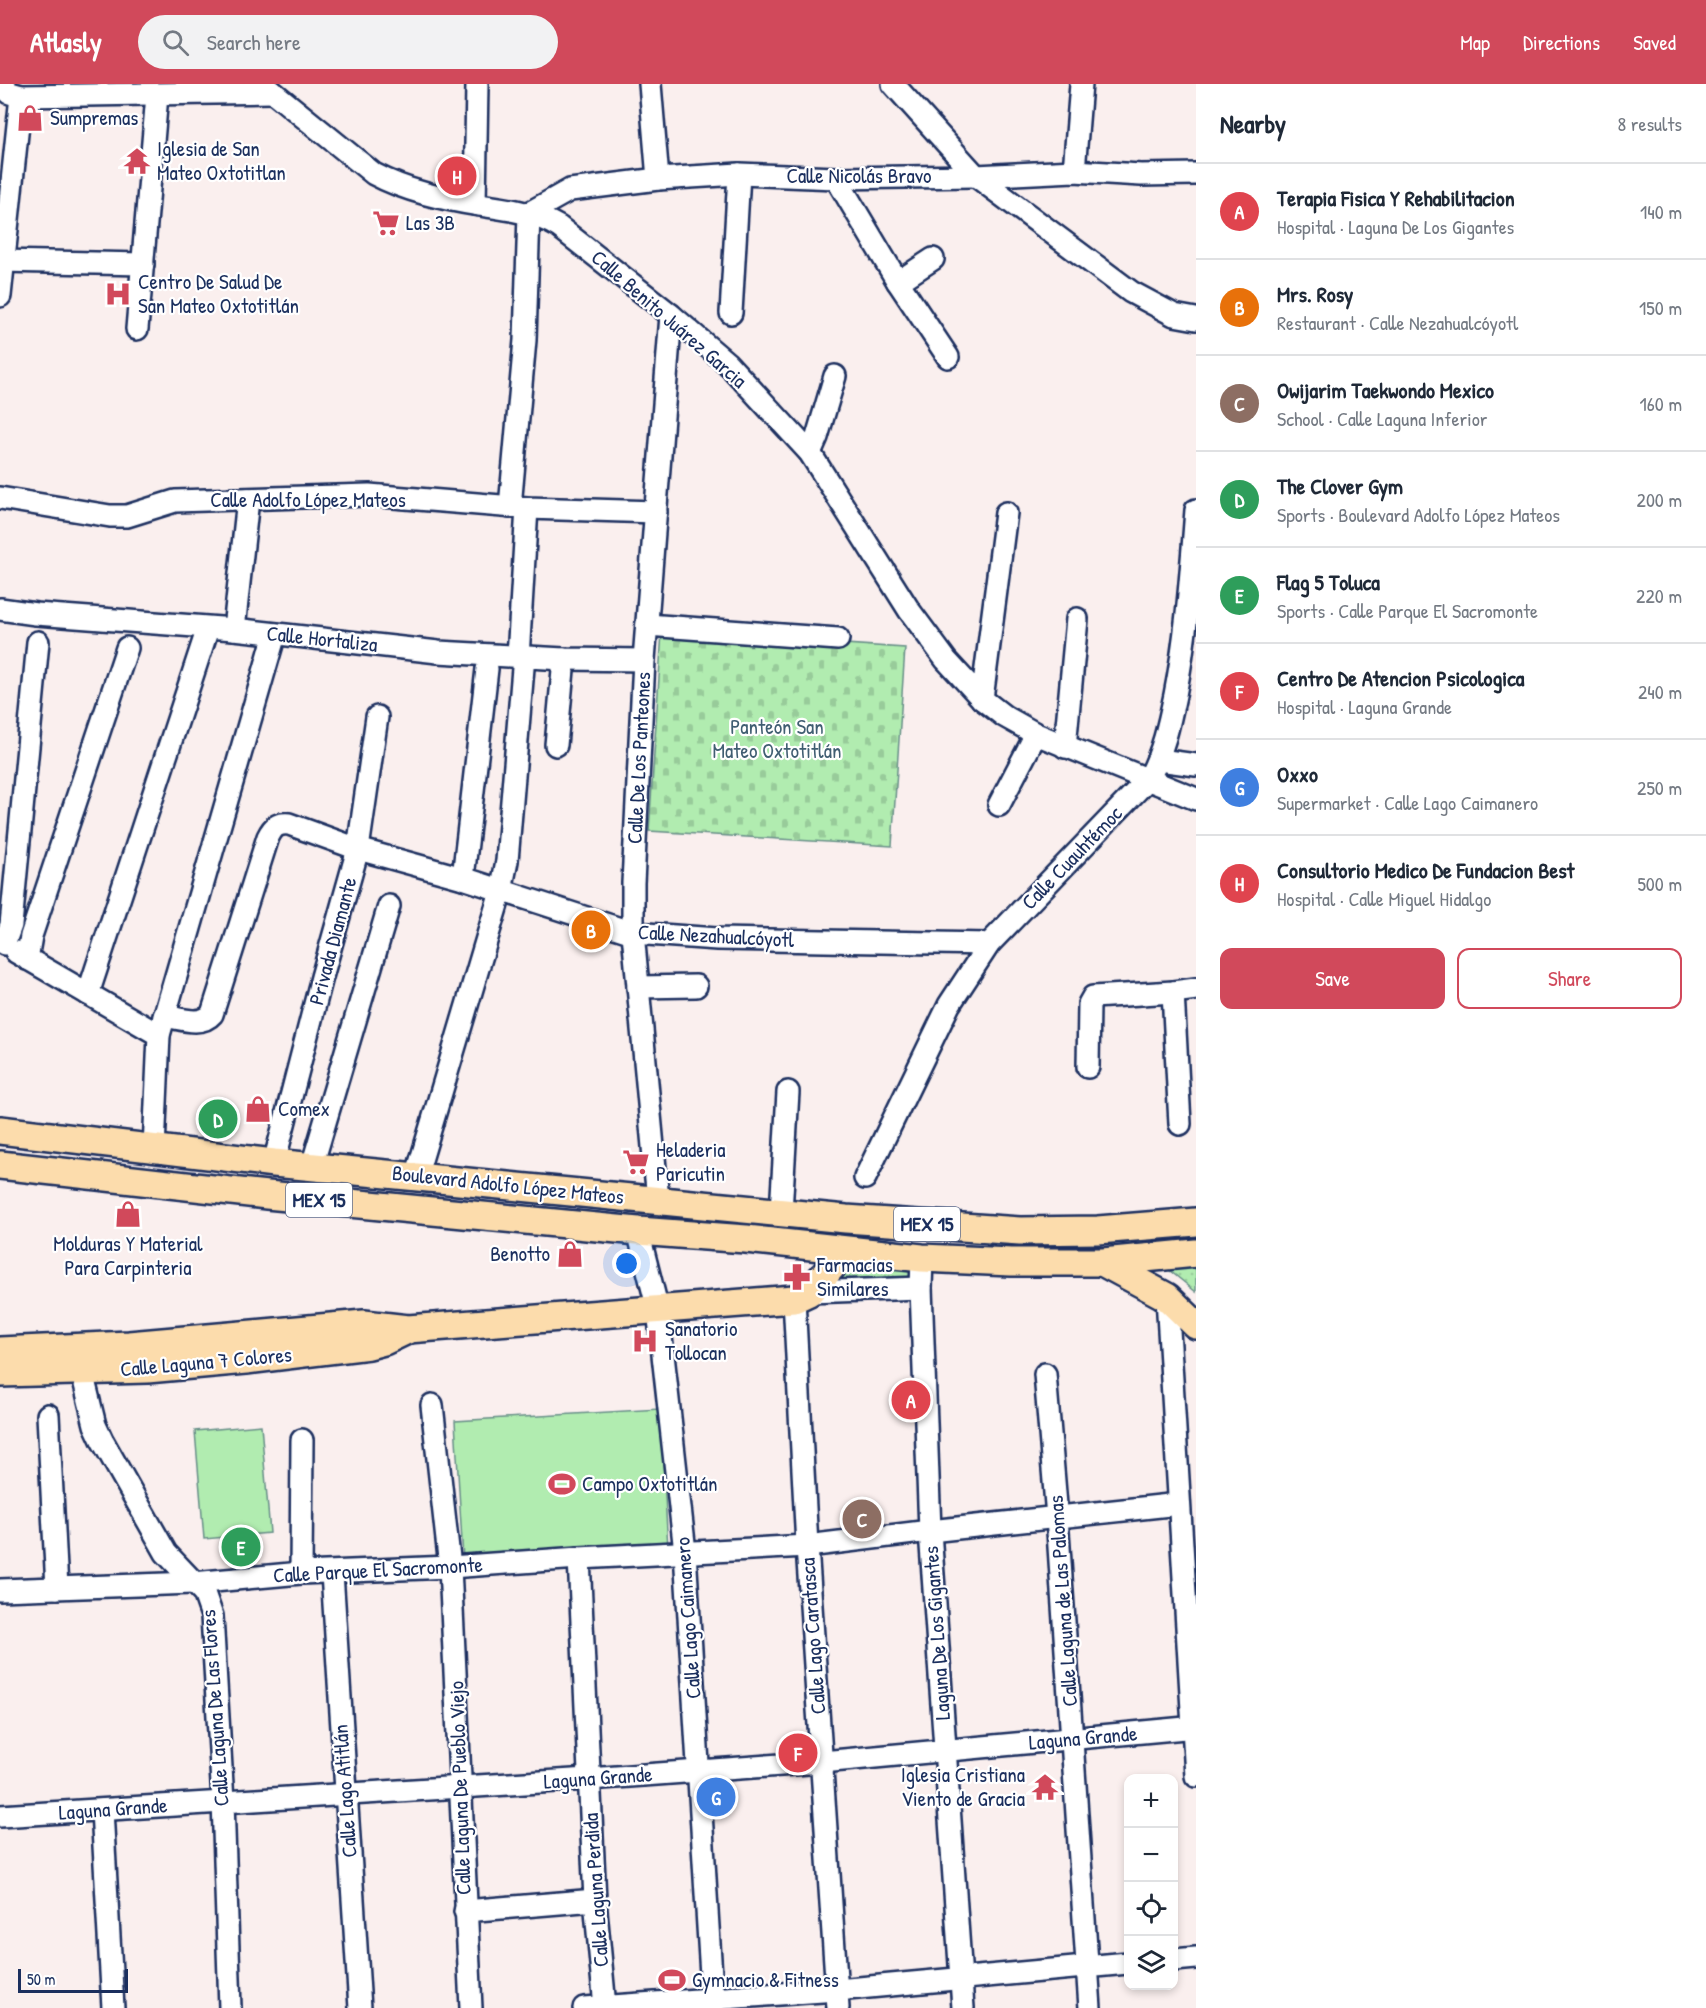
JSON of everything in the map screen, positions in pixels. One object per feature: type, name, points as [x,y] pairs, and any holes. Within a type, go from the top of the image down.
[{"type":"main road","name":"Boulevard Adolfo López Mateos","points":[[0,1130],[274,1163],[846,1219],[1020,1231],[1098,1230],[1196,1222]]},
{"type":"main road","name":"Boulevard Adolfo López Mateos","points":[[0,1165],[267,1195],[638,1231],[746,1239],[922,1258],[1011,1262],[1103,1262],[1196,1253]]},
{"type":"main road","points":[[802,1296],[846,1251]]},
{"type":"main road","points":[[1103,1262],[1167,1297],[1196,1325]]},
{"type":"main road","name":"Calle Laguna 7 Colores","points":[[0,1351],[140,1344],[364,1324],[408,1329],[658,1310],[802,1296]]},
{"type":"main road","name":"Calle Laguna 7 Colores","points":[[0,1373],[82,1372],[197,1365],[369,1345],[384,1341],[408,1329]]},
{"type":"street","points":[[2,84],[10,93],[21,96],[157,95],[211,89],[268,88]]},
{"type":"street","points":[[475,204],[477,84]]},
{"type":"street","points":[[650,84],[657,179]]},
{"type":"street","points":[[893,84],[976,176],[1131,292],[1174,315],[1196,319]]},
{"type":"street","points":[[1074,171],[1081,84]]},
{"type":"street","name":"Calle Benito Juárez Garcia","points":[[268,88],[382,179],[412,190],[529,213],[549,220],[559,227],[671,315],[727,363],[810,453],[909,610],[946,660],[982,699],[1005,717],[1065,747],[1154,769],[1196,799]]},
{"type":"street","points":[[137,329],[157,95]]},
{"type":"street","points":[[0,296],[1,261],[21,96]]},
{"type":"street","name":"Calle Nicolás Bravo","points":[[529,213],[570,190],[657,179],[739,174],[836,178],[976,176],[1074,171],[1141,175],[1196,174]]},
{"type":"street","points":[[731,313],[739,174]]},
{"type":"street","points":[[836,178],[898,282],[948,357]]},
{"type":"street","points":[[416,1176],[501,891],[507,861],[521,663],[519,507],[529,213]]},
{"type":"street","points":[[898,282],[933,259]]},
{"type":"street","points":[[1,261],[143,264]]},
{"type":"street","name":"Calle De Los Panteones","points":[[658,1200],[633,933],[633,882],[644,660],[671,315]]},
{"type":"street","points":[[810,453],[818,437],[835,376]]},
{"type":"street","name":"Calle Adolfo López Mateos","points":[[0,498],[110,516],[126,516],[175,501],[369,495],[519,507],[656,512]]},
{"type":"street","points":[[234,629],[248,499]]},
{"type":"street","name":"Calle Cuauhtémoc","points":[[865,1178],[949,1005],[989,944],[1154,769],[1169,726],[1185,640],[1196,510]]},
{"type":"street","points":[[982,699],[1006,513]]},
{"type":"street","name":"Calle Hortaliza","points":[[0,609],[36,614],[234,629],[521,663],[564,659],[644,660]]},
{"type":"street","points":[[1065,747],[1077,620]]},
{"type":"street","points":[[647,625],[838,639]]},
{"type":"street","points":[[88,994],[208,628]]},
{"type":"street","points":[[154,1149],[162,1025],[275,634]]},
{"type":"street","points":[[38,642],[11,925],[2,943],[88,994],[162,1025]]},
{"type":"street","points":[[27,959],[31,936],[128,648]]},
{"type":"street","points":[[556,745],[564,659]]},
{"type":"street","points":[[463,878],[487,669]]},
{"type":"street","name":"Privada Diamante","points":[[274,1163],[358,849],[377,717]]},
{"type":"street","points":[[999,805],[1036,734]]},
{"type":"street","points":[[1154,769],[1196,765]]},
{"type":"street","name":"Calle Nezahualcóyotl","points":[[162,1025],[195,1022],[208,1018],[212,1014],[268,837],[280,823],[289,824],[358,849],[463,878],[633,933],[717,939],[989,944]]},
{"type":"street","points":[[312,1166],[389,906]]},
{"type":"street","points":[[638,987],[696,986]]},
{"type":"street","points":[[1088,1067],[1089,1004],[1093,997],[1196,989]]},
{"type":"street","points":[[1173,992],[1180,1124]]},
{"type":"street","points":[[781,1212],[788,1092]]},
{"type":"street","name":"Calle Lago Caimanero","points":[[638,1231],[658,1310],[685,1552],[712,2004]]},
{"type":"street","name":"Laguna De Los Gigantes","points":[[922,1258],[921,1288],[930,1531],[963,2008]]},
{"type":"street","name":"Calle Laguna 7 Colores","points":[[802,1296],[921,1288]]},
{"type":"street","name":"Calle Lago Caratasca","points":[[802,1296],[807,1546],[837,1999]]},
{"type":"street","points":[[1167,1297],[1195,1728],[1196,1776]]},
{"type":"street","name":"Calle Laguna De Las Flores","points":[[82,1372],[95,1425],[102,1440],[166,1553],[204,1593],[212,1616],[223,1801],[230,2008]]},
{"type":"street","name":"Calle Laguna de Las Palomas","points":[[1045,1374],[1057,1517],[1090,2008]]},
{"type":"street","name":"Calle Laguna De Pueblo Viejo","points":[[432,1405],[450,1567],[471,2008]]},
{"type":"street","points":[[48,1415],[57,1588]]},
{"type":"street","points":[[301,1573],[302,1440]]},
{"type":"street","name":"Calle Parque El Sacromonte","points":[[0,1590],[193,1583],[301,1573],[450,1567],[807,1546],[1179,1504]]},
{"type":"street","name":"Calle Laguna Perdida","points":[[579,1558],[596,1900],[594,2007]]},
{"type":"street","name":"Calle Lago Atitlán","points":[[332,1573],[360,2008]]},
{"type":"street","name":"Laguna Grande","points":[[0,1816],[822,1762],[1195,1728]]},
{"type":"street","points":[[102,1810],[113,2008]]},
{"type":"street","points":[[465,1911],[596,1900]]},
{"type":"street","points":[[1178,1960],[1196,1958]]},
{"type":"street","points":[[594,2007],[837,1999],[961,1978],[1124,1963]]},
{"type":"green space","name":"Panteón San Mateo Oxtotitlán","points":[[662,632],[905,648],[892,846],[649,831]]},
{"type":"green space","points":[[851,1262],[916,1268],[914,1283],[830,1285]]},
{"type":"green space","points":[[1196,1262],[1196,1292],[1164,1266]]},
{"type":"green space","name":"Campo Oxtotitlán","points":[[660,1409],[668,1548],[463,1559],[455,1421]]},
{"type":"green space","points":[[261,1425],[270,1533],[204,1539],[195,1431]]},
{"type":"place","name":"Sumpremas","points":[[30,118]]},
{"type":"place","name":"Iglesia de San Mateo Oxtotitlan","points":[[137,161]]},
{"type":"place","name":"Consultorio Medico De Fundacion Best","points":[[457,176]]},
{"type":"place","name":"Las 3B","points":[[386,223]]},
{"type":"place","name":"Centro De Salud De San Mateo Oxtotitlán","points":[[118,294]]},
{"type":"place","name":"Mrs. Rosy","points":[[591,930]]},
{"type":"place","name":"Comex","points":[[258,1109]]},
{"type":"place","name":"The Clover Gym","points":[[218,1119]]},
{"type":"place","name":"Heladeria Paricutin","points":[[636,1162]]},
{"type":"place","name":"Molduras Y Material Para Carpinteria","points":[[128,1214]]},
{"type":"place","name":"Benotto","points":[[570,1254]]},
{"type":"place","name":"Farmacias Similares","points":[[797,1277]]},
{"type":"place","name":"Sanatorio Tollocan","points":[[645,1341]]},
{"type":"place","name":"Terapia Fisica Y Rehabilitacion","points":[[911,1400]]},
{"type":"place","name":"Campo Oxtotitlán","points":[[562,1484]]},
{"type":"place","name":"Owijarim Taekwondo Mexico","points":[[862,1519]]},
{"type":"place","name":"Flag 5 Toluca","points":[[241,1547]]},
{"type":"place","name":"Centro De Atencion Psicologica","points":[[798,1753]]},
{"type":"place","name":"Iglesia Cristiana Viento de Gracia","points":[[1045,1787]]},
{"type":"place","name":"Oxxo","points":[[716,1797]]},
{"type":"place","name":"Gymnacio & Fitness","points":[[672,1980]]}]
